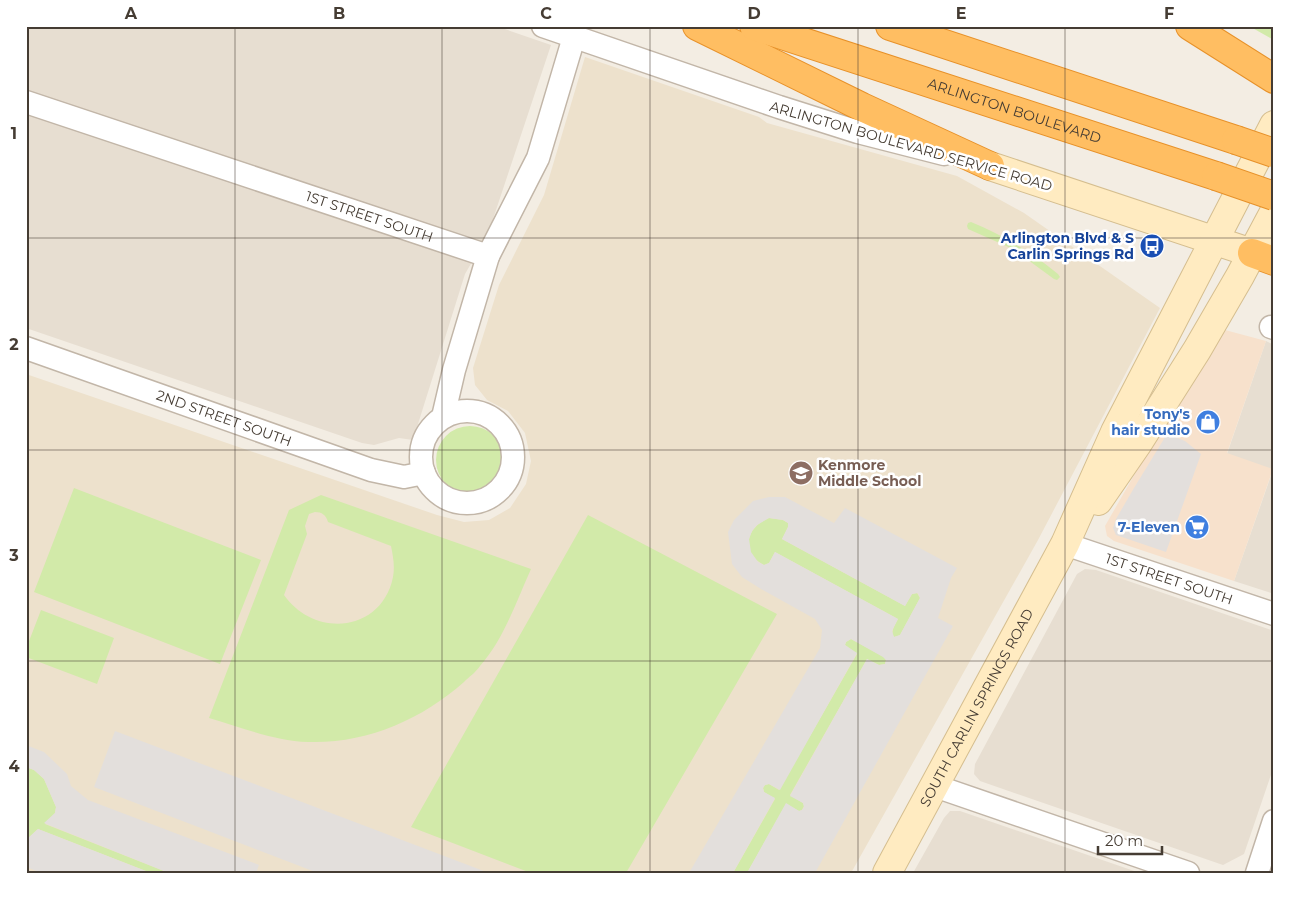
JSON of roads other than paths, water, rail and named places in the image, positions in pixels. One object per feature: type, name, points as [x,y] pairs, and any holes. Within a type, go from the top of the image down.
[{"type":"highway","points":[[697,26],[862,107],[990,166]]},
{"type":"highway","name":"ARLINGTON BOULEVARD","points":[[754,26],[1274,196]]},
{"type":"highway","points":[[890,26],[1274,153]]},
{"type":"highway","points":[[1190,26],[1274,79]]},
{"type":"main road","name":"SOUTH CARLIN SPRINGS ROAD","points":[[887,873],[1065,544],[1116,432],[1274,124]]},
{"type":"main road","name":"ARLINGTON BOULEVARD SERVICE ROAD","points":[[990,166],[1263,257]]},
{"type":"main road","name":"SOUTH CARLIN SPRINGS ROAD","points":[[1065,544],[1138,444],[1236,284],[1263,257],[1274,212]]},
{"type":"main road","points":[[1165,335],[1170,394]]},
{"type":"street","name":"ARLINGTON BOULEVARD SERVICE ROAD","points":[[543,26],[779,107],[858,132],[990,166]]},
{"type":"street","points":[[443,416],[454,370],[488,256],[538,158],[574,37]]},
{"type":"street","name":"1ST STREET SOUTH","points":[[26,102],[488,256]]},
{"type":"street","name":"2ND STREET SOUTH","points":[[26,348],[371,470],[404,477],[424,473]]},
{"type":"street","points":[[460,411],[478,412],[493,418],[505,431],[512,445],[514,462],[509,477],[503,487],[491,498],[482,502],[466,504],[446,499],[433,489],[424,473],[421,466],[420,450],[425,435],[443,416],[460,411]]},
{"type":"street","name":"1ST STREET SOUTH","points":[[1065,544],[1274,614]]},
{"type":"street","points":[[935,786],[1188,873]]},
{"type":"street","points":[[1257,873],[1274,821]]},
{"type":"place","name":"Arlington Blvd & S Carlin Springs Rd","points":[[1152,246]]},
{"type":"place","name":"Tony's hair studio","points":[[1208,422]]},
{"type":"place","name":"Kenmore Middle School","points":[[801,473]]},
{"type":"place","name":"7-Eleven","points":[[1197,527]]}]
